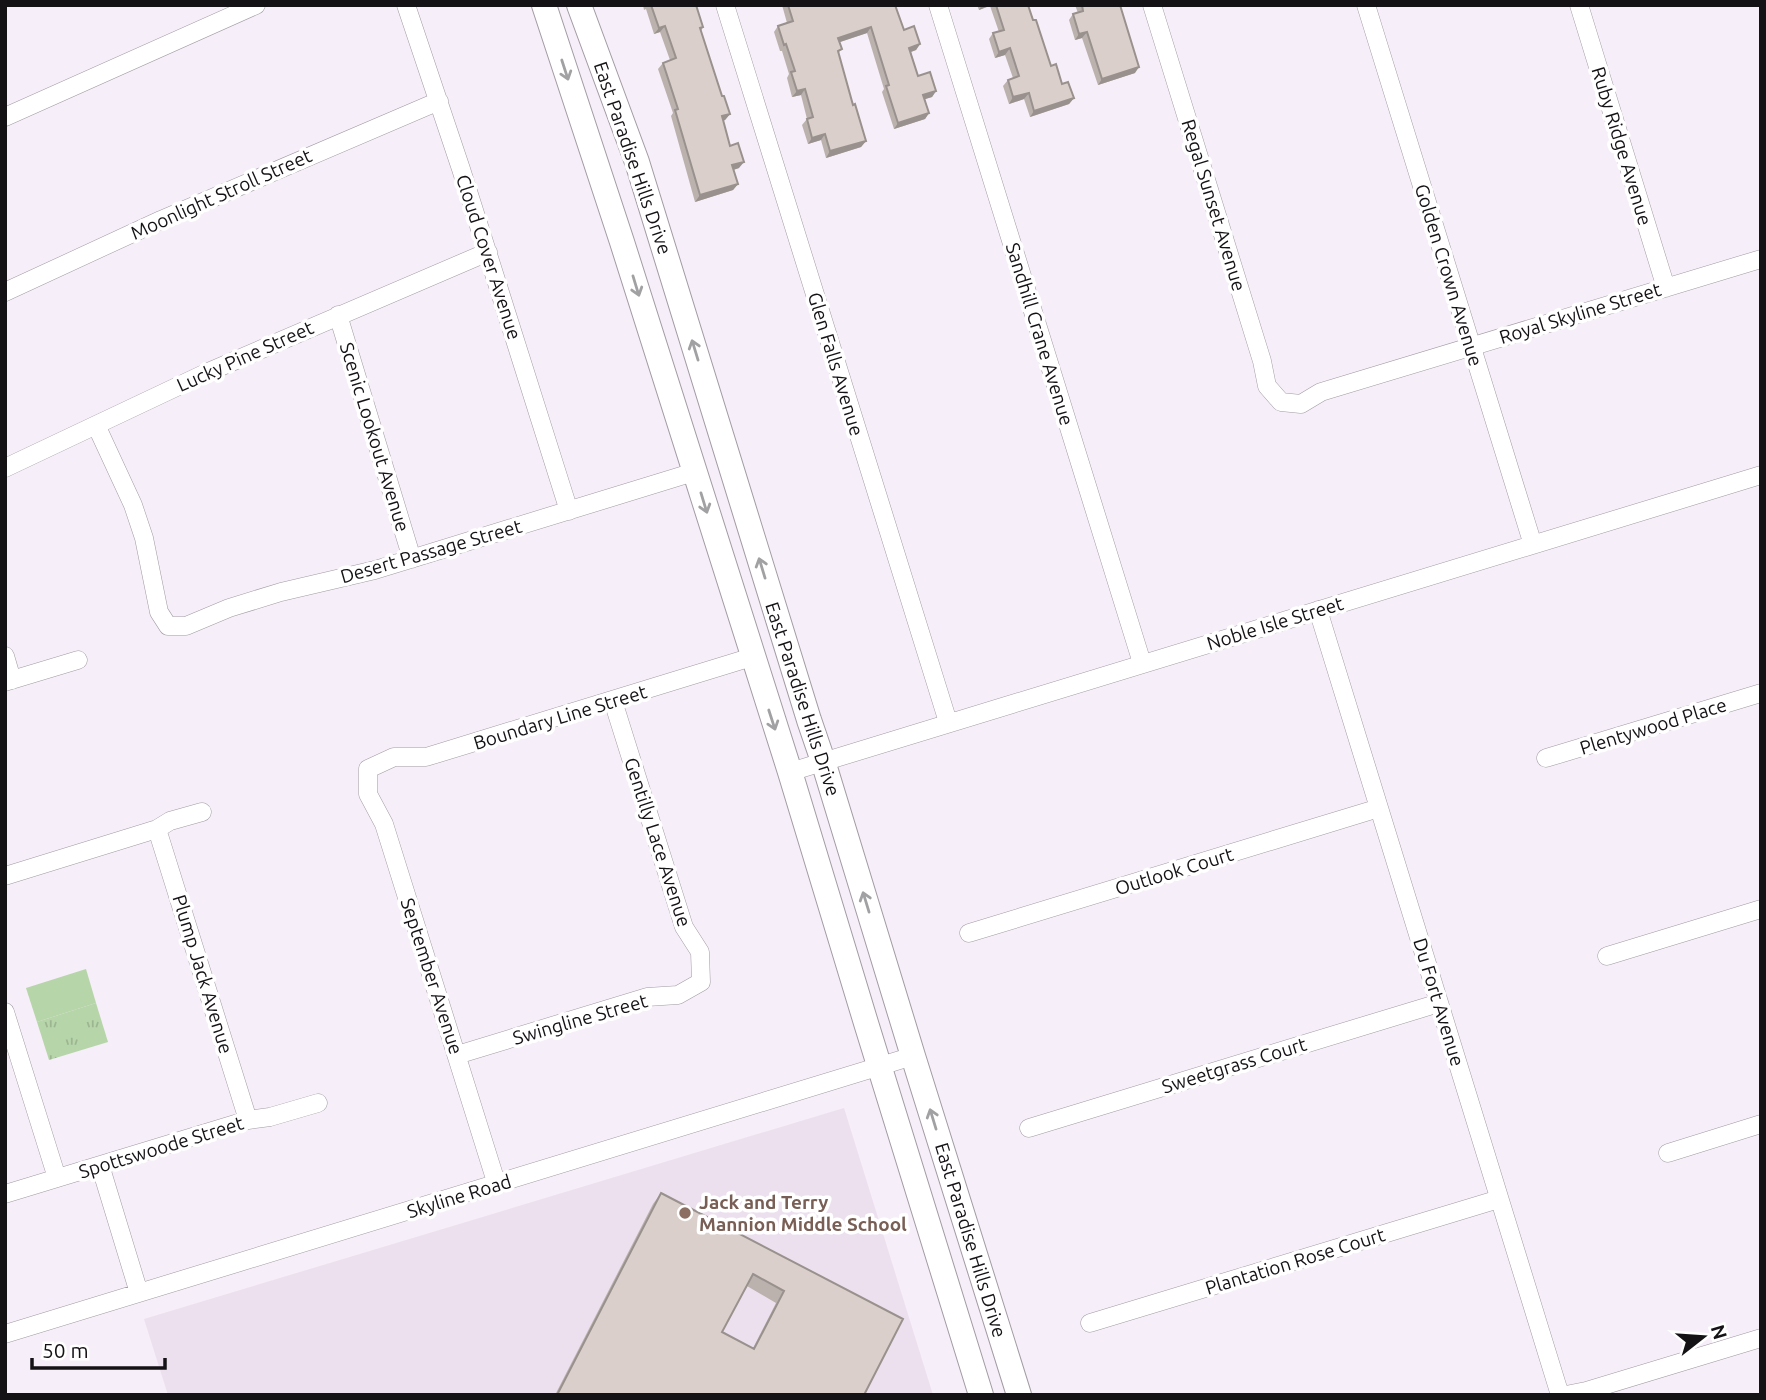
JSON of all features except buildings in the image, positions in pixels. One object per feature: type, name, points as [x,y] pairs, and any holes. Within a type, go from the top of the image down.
[{"type":"main road","name":"East Paradise Hills Drive","points":[[544,5],[790,772],[981,1395]]},
{"type":"main road","name":"East Paradise Hills Drive","points":[[579,5],[637,162],[1019,1395]]},
{"type":"street","points":[[5,117],[256,5]]},
{"type":"street","name":"Cloud Cover Avenue","points":[[406,5],[488,252],[569,511]]},
{"type":"street","name":"Glen Falls Avenue","points":[[725,5],[948,722]]},
{"type":"street","name":"Sandhill Crane Avenue","points":[[938,5],[1142,663]]},
{"type":"street","name":"Regal Sunset Avenue","points":[[1152,5],[1262,361],[1267,386],[1281,402]]},
{"type":"street","name":"Golden Crown Avenue","points":[[1366,5],[1533,545]]},
{"type":"street","name":"Ruby Ridge Avenue","points":[[1579,5],[1666,288]]},
{"type":"street","name":"Moonlight Stroll Street","points":[[5,292],[172,215],[439,101]]},
{"type":"street","name":"Lucky Pine Street","points":[[5,468],[206,373],[488,252]]},
{"type":"street","name":"Royal Skyline Street","points":[[1281,402],[1301,404],[1321,392],[1761,259]]},
{"type":"street","name":"Scenic Lookout Avenue","points":[[338,315],[412,559]]},
{"type":"street","name":"Desert Passage Street","points":[[96,425],[133,505],[144,538],[159,612],[168,626],[186,626],[229,608],[281,592],[375,570],[694,472]]},
{"type":"street","name":"Noble Isle Street","points":[[790,772],[1761,475]]},
{"type":"street","name":"Du Fort Avenue","points":[[1318,610],[1560,1395]]},
{"type":"street","points":[[5,656],[9,681],[78,660]]},
{"type":"street","name":"Boundary Line Street","points":[[368,769],[394,757],[426,757],[752,657]]},
{"type":"street","name":"Plentywood Place","points":[[1546,758],[1761,693]]},
{"type":"street","name":"Gentilly Lace Avenue","points":[[613,701],[684,927],[700,952],[701,982]]},
{"type":"street","name":"September Avenue","points":[[368,769],[368,794],[384,824],[497,1185]]},
{"type":"street","name":"Outlook Court","points":[[970,933],[1379,808]]},
{"type":"street","points":[[5,876],[157,829],[170,821],[202,811]]},
{"type":"street","name":"Plump Jack Avenue","points":[[157,829],[248,1120]]},
{"type":"street","points":[[1607,956],[1761,909]]},
{"type":"street","name":"Swingline Street","points":[[457,1055],[647,997],[678,995],[701,982]]},
{"type":"street","name":"Sweetgrass Court","points":[[1029,1128],[1439,1003]]},
{"type":"street","points":[[5,1013],[57,1178]]},
{"type":"street","name":"Skyline Road","points":[[5,1334],[913,1056]]},
{"type":"street","name":"Spottswoode Street","points":[[5,1194],[248,1120],[270,1117],[318,1102]]},
{"type":"street","points":[[1668,1153],[1761,1124]]},
{"type":"street","points":[[100,1165],[139,1293]]},
{"type":"street","name":"Plantation Rose Court","points":[[1090,1323],[1499,1199]]},
{"type":"street","points":[[1566,1395],[1761,1338]]},
{"type":"shaded area","name":"Jack and Terry Mannion Middle School","points":[[844,1108],[933,1395],[168,1395],[144,1319]]},
{"type":"green space","points":[[86,969],[96,1003],[37,1022],[26,988]]},
{"type":"green space","points":[[96,1003],[108,1042],[49,1060],[37,1022]]},
{"type":"place","name":"Jack and Terry Mannion Middle School","points":[[685,1213]]}]
